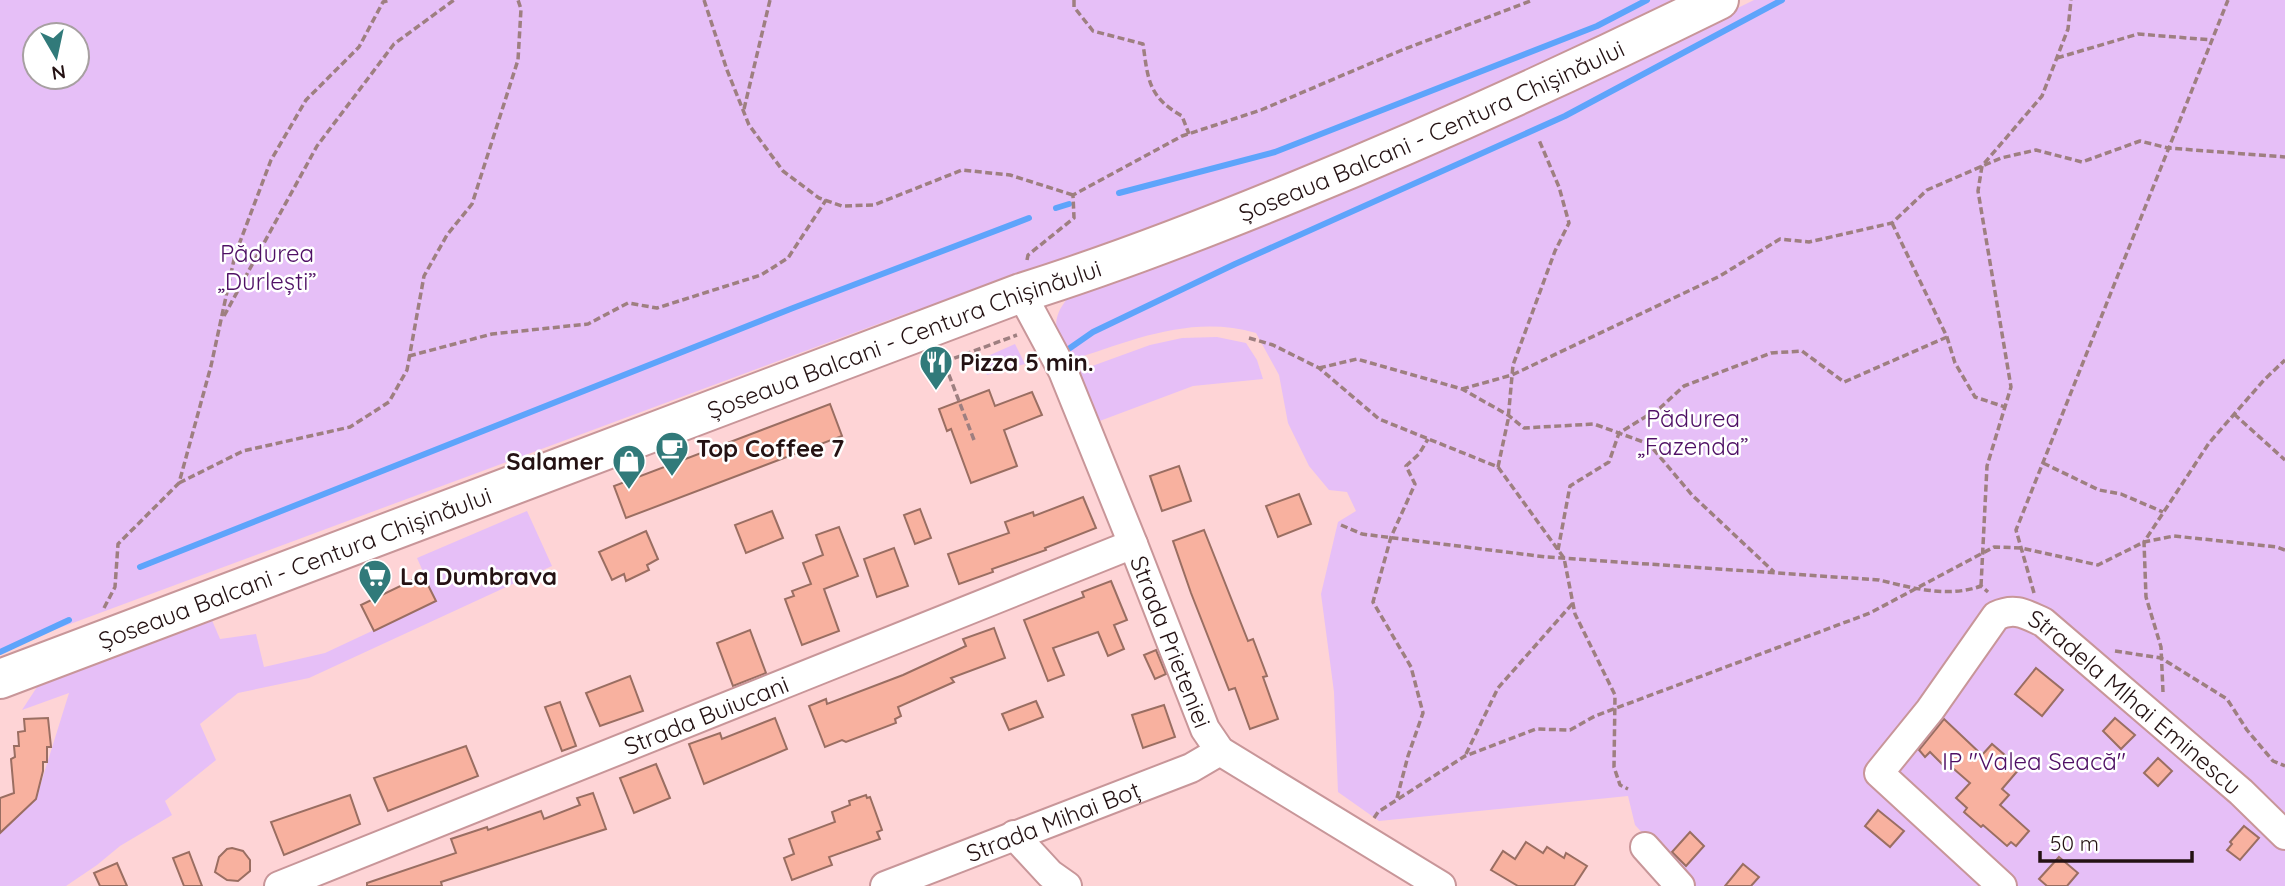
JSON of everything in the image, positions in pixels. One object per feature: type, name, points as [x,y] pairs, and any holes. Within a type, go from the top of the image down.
[{"type":"highway","name":"Șoseaua Balcani - Centura Chișinăului","points":[[0,679],[1021,293],[1105,267],[1354,167],[1564,76],[1718,0]]},
{"type":"street","name":"Strada Prieteniei","points":[[1021,293],[1063,371],[1205,729],[1220,751],[1441,886]]},
{"type":"street","name":"Strada Buiucani","points":[[279,886],[1133,544]]},
{"type":"street","name":"Stradela MIhai Eminescu","points":[[2008,610],[2024,613],[2043,622],[2241,792],[2285,835]]},
{"type":"street","points":[[2002,886],[1880,773],[1930,710],[1996,616],[2008,610]]},
{"type":"street","name":"Strada Mihai Boț","points":[[886,886],[1191,768],[1220,751]]},
{"type":"street","points":[[1014,835],[1050,874],[1067,886]]},
{"type":"street","points":[[1645,848],[1680,886]]},
{"type":"path","points":[[179,483],[221,321],[235,255],[271,160],[306,100],[359,47],[383,2],[390,0]]},
{"type":"path","points":[[221,321],[317,146],[394,44],[454,0]]},
{"type":"path","points":[[99,619],[115,587],[118,544],[179,483],[243,451],[350,427],[390,402],[407,370],[424,276],[447,235],[472,204],[518,60],[521,9],[518,0]]},
{"type":"path","points":[[704,0],[749,125],[783,171],[826,200],[842,206],[874,205],[962,170],[1010,175],[1073,195],[1189,134],[1261,110],[1402,50],[1533,0]]},
{"type":"path","points":[[744,111],[770,0]]},
{"type":"path","points":[[1074,0],[1074,6],[1093,31],[1143,44],[1151,89],[1171,110],[1182,116],[1189,134]]},
{"type":"path","points":[[1981,586],[1987,466],[2011,387],[1978,191],[1982,166],[2042,96],[2068,29],[2071,0]]},
{"type":"path","points":[[2043,622],[2016,530],[2228,0]]},
{"type":"path","points":[[2056,58],[2138,34],[2212,40]]},
{"type":"path","points":[[1498,467],[1508,415],[1513,365],[1555,251],[1569,223],[1559,187],[1539,140]]},
{"type":"path","points":[[1462,389],[1512,375],[1720,276],[1780,239],[1809,242],[1892,223],[1927,190],[2001,158],[2036,150],[2082,162],[2140,141],[2168,148],[2285,157]]},
{"type":"path","points":[[1021,293],[1028,255],[1074,218],[1073,195]]},
{"type":"path","points":[[409,356],[492,334],[588,324],[628,303],[657,308],[761,275],[788,258],[826,200]]},
{"type":"path","points":[[1892,223],[1947,337],[1955,363],[1975,397],[2005,407]]},
{"type":"path","points":[[974,440],[944,362],[1039,327]]},
{"type":"path","points":[[1558,550],[1570,486],[1609,462],[1619,433],[1660,408],[1684,386],[1771,353],[1802,351],[1844,382],[1947,337]]},
{"type":"path","points":[[1249,338],[1273,345],[1319,368],[1379,419],[1498,467],[1564,558],[1576,614],[1615,695],[1614,767],[1620,785],[1629,789]]},
{"type":"path","points":[[1319,368],[1357,359],[1462,389],[1508,415],[1524,428],[1594,424],[1649,444],[1692,495],[1775,573]]},
{"type":"path","points":[[2164,726],[2161,647],[2146,597],[2144,542],[2209,443],[2285,360]]},
{"type":"path","points":[[2234,414],[2285,460]]},
{"type":"path","points":[[1397,800],[1423,713],[1411,667],[1374,602],[1391,537],[1415,484],[1406,466],[1419,454],[1428,439]]},
{"type":"path","points":[[2043,463],[2099,490],[2121,494],[2163,513]]},
{"type":"path","points":[[1340,525],[1362,534],[1564,558],[1879,580],[1915,589],[1965,592],[1981,586]]},
{"type":"path","points":[[1361,838],[1378,811],[1465,756],[1535,729],[1570,730],[1595,716],[1870,612],[1994,547],[2021,548],[2098,565],[2144,542],[2174,536],[2285,550]]},
{"type":"path","points":[[1981,586],[2008,610]]},
{"type":"path","points":[[1465,756],[1498,688],[1573,603]]},
{"type":"path","points":[[2086,659],[2114,651],[2161,658],[2227,699],[2247,730],[2273,761],[2285,766]]},
{"type":"green space","name":"Pădurea „Durlești”","points":[[0,0],[1682,0],[1330,162],[917,321],[913,311],[0,650]]},
{"type":"green space","name":"Pădurea „Fazenda”","points":[[1754,0],[2285,0],[2285,886],[1692,886],[1635,825],[1628,796],[1379,821],[1338,792],[1334,692],[1321,594],[1338,522],[1356,511],[1347,492],[1329,490],[1309,466],[1288,423],[1279,375],[1256,333],[1232,328],[1184,328],[1138,338],[1069,361],[1056,329],[1058,314],[1068,298],[1212,244],[1600,76]]},
{"type":"green space","points":[[1217,337],[1246,343],[1257,360],[1263,379],[1193,386],[1097,422],[1073,373],[1150,345],[1182,338]]},
{"type":"green space","points":[[1015,344],[1025,364],[987,375],[981,359]]},
{"type":"green space","points":[[527,511],[552,566],[309,678],[238,693],[200,724],[216,760],[165,801],[172,815],[120,846],[66,886],[0,886],[0,833],[36,799],[69,693],[22,710],[37,687],[211,618],[220,639],[256,634],[264,667],[325,653],[436,601],[417,558]]},
{"type":"building","points":[[989,390],[995,406],[1032,392],[1042,415],[1004,430],[1017,466],[971,483],[951,429],[947,431],[939,409]]},
{"type":"building","points":[[830,404],[842,436],[626,518],[614,486]]},
{"type":"building","points":[[1179,466],[1191,501],[1162,511],[1150,476]]},
{"type":"building","points":[[1299,494],[1311,524],[1278,537],[1266,506]]},
{"type":"building","points":[[1083,497],[1096,528],[959,584],[948,554],[1009,533],[1005,522],[1033,512],[1034,516]]},
{"type":"building","points":[[920,509],[931,538],[915,544],[904,515]]},
{"type":"building","points":[[772,511],[783,538],[746,553],[735,525]]},
{"type":"building","points":[[839,527],[858,576],[824,589],[839,631],[802,645],[785,599],[794,596],[792,591],[811,584],[803,563],[823,555],[816,535]]},
{"type":"building","points":[[1204,530],[1248,641],[1253,639],[1267,676],[1263,677],[1278,719],[1250,729],[1235,688],[1229,690],[1173,541]]},
{"type":"building","points":[[646,531],[658,559],[647,565],[649,570],[626,581],[624,574],[612,580],[599,552]]},
{"type":"building","points":[[894,548],[908,586],[877,597],[864,559]]},
{"type":"building","points":[[423,575],[436,601],[374,631],[361,605]]},
{"type":"building","points":[[1111,581],[1127,620],[1114,625],[1124,649],[1108,656],[1098,632],[1053,648],[1064,675],[1048,681],[1024,620],[1084,597],[1082,592]]},
{"type":"building","points":[[994,628],[1005,658],[951,678],[954,682],[898,707],[901,716],[895,719],[896,723],[825,747],[809,706],[826,699],[827,704],[903,675],[966,646],[963,639]]},
{"type":"building","points":[[750,630],[766,673],[733,686],[717,643]]},
{"type":"building","points":[[1156,650],[1166,674],[1155,679],[1144,655]]},
{"type":"building","points":[[2036,668],[2063,690],[2042,716],[2015,694]]},
{"type":"building","points":[[630,676],[643,711],[600,726],[586,693]]},
{"type":"building","points":[[1036,701],[1043,717],[1009,730],[1002,714]]},
{"type":"building","points":[[560,702],[576,746],[562,751],[545,707]]},
{"type":"building","points":[[1164,705],[1175,737],[1143,748],[1132,715]]},
{"type":"building","points":[[48,718],[51,747],[47,747],[47,762],[43,762],[36,799],[0,833],[0,798],[14,793],[11,759],[15,757],[14,746],[19,746],[18,732],[25,731],[24,719]]},
{"type":"building","points":[[775,718],[787,749],[704,784],[689,744],[720,733],[722,739]]},
{"type":"building","points":[[2115,718],[2135,735],[2121,749],[2103,731]]},
{"type":"building","points":[[1944,719],[1982,755],[1992,744],[2020,768],[2002,789],[2009,795],[2000,805],[2029,831],[2016,846],[2011,842],[2007,846],[1964,812],[1967,808],[1956,798],[1970,783],[1947,763],[1944,766],[1930,752],[1925,757],[1919,750]]},
{"type":"building","points":[[466,746],[478,776],[388,811],[374,778]]},
{"type":"building","points":[[2158,758],[2172,771],[2158,786],[2144,773]]},
{"type":"building","points":[[656,764],[670,798],[634,813],[620,778]]},
{"type":"building","points":[[593,793],[606,829],[441,882],[442,886],[367,886],[367,883],[456,853],[451,839],[487,827],[488,830],[541,811],[544,819],[580,805],[577,798]]},
{"type":"building","points":[[350,795],[360,824],[284,855],[271,822]]},
{"type":"building","points":[[866,795],[867,798],[870,797],[882,830],[877,832],[880,839],[829,857],[832,865],[792,880],[784,858],[794,854],[789,839],[835,822],[832,812],[850,805],[849,801]]},
{"type":"building","points":[[1878,810],[1904,831],[1890,847],[1865,826]]},
{"type":"building","points":[[2244,826],[2259,838],[2240,860],[2227,850],[2232,844],[2230,842]]},
{"type":"building","points":[[1690,832],[1704,846],[1686,866],[1672,852]]},
{"type":"building","points":[[1526,842],[1543,853],[1547,847],[1564,858],[1566,853],[1587,866],[1574,886],[1518,886],[1491,870],[1503,851],[1515,859]]},
{"type":"building","points":[[232,848],[243,851],[250,860],[250,871],[238,881],[227,880],[215,872],[219,857]]},
{"type":"building","points":[[189,852],[202,886],[184,886],[173,858]]},
{"type":"building","points":[[2059,857],[2078,873],[2067,886],[2047,886],[2039,879]]},
{"type":"building","points":[[117,863],[127,886],[100,886],[94,873]]},
{"type":"building","points":[[1743,864],[1759,877],[1751,886],[1725,886]]},
{"type":"waterway","points":[[1119,193],[1275,152],[1597,26],[1647,0]]},
{"type":"waterway","points":[[1070,348],[1093,332],[1235,264],[1565,116],[1782,0]]},
{"type":"waterway","points":[[1056,208],[1069,204]]},
{"type":"waterway","points":[[140,567],[793,308],[1029,218]]},
{"type":"waterway","points":[[0,652],[69,620]]},
{"type":"place","name":"Pizza 5 min.","points":[[936,392]]},
{"type":"place","name":"Top Coffee 7","points":[[672,478]]},
{"type":"place","name":"Salamer","points":[[629,491]]},
{"type":"place","name":"La Dumbrava","points":[[375,606]]},
{"type":"park label","name":"IP \"Valea Seacă\"","points":[[2034,761]]}]
